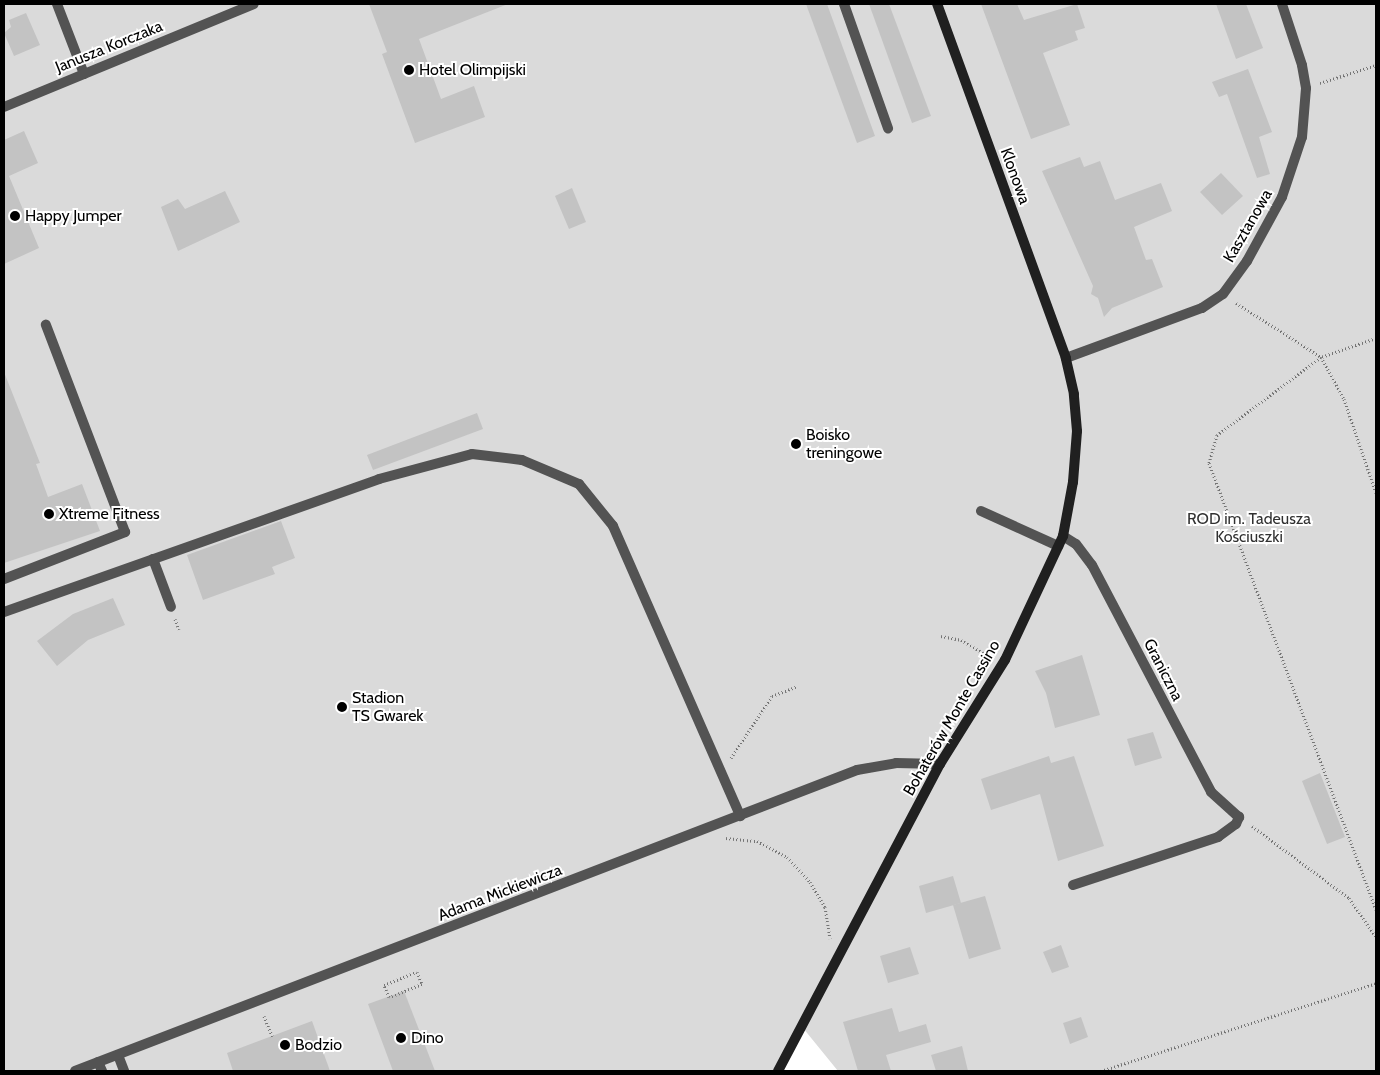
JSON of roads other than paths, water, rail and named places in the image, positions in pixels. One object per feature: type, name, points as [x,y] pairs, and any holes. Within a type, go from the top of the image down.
[{"type":"street","points":[[57,4],[84,74]]},
{"type":"street","name":"Janusza Korczaka","points":[[4,107],[254,4]]},
{"type":"street","points":[[844,4],[888,128]]},
{"type":"street","name":"Klonowa","points":[[937,4],[1066,358]]},
{"type":"street","name":"Kasztanowa","points":[[1066,358],[1185,316],[1223,294],[1260,238],[1288,183],[1302,137],[1306,88],[1300,57],[1282,4]]},
{"type":"street","points":[[4,578],[125,532],[46,325]]},
{"type":"street","name":"Bohaterów Monte Cassino","points":[[778,1071],[940,764],[1005,660],[1063,536],[1073,482],[1077,431],[1074,394],[1066,358]]},
{"type":"street","points":[[4,612],[379,479],[472,454],[522,460],[579,484],[612,526],[740,816]]},
{"type":"street","points":[[981,511],[1058,546]]},
{"type":"street","name":"Graniczna","points":[[1063,536],[1076,544],[1092,565],[1211,792],[1239,817],[1236,824],[1218,837],[1073,885]]},
{"type":"street","points":[[153,559],[171,607]]},
{"type":"street","name":"Adama Mickiewicza","points":[[75,1071],[100,1067],[118,1055],[857,770],[896,763],[940,764]]},
{"type":"street","points":[[118,1055],[124,1071]]},
{"type":"place","name":"Hotel Olimpijski","points":[[409,70]]},
{"type":"place","name":"Happy Jumper","points":[[15,216]]},
{"type":"place","name":"Boisko treningowe","points":[[796,444]]},
{"type":"place","name":"Xtreme Fitness","points":[[49,514]]},
{"type":"place","name":"Stadion TS Gwarek","points":[[342,707]]},
{"type":"place","name":"Dino","points":[[401,1038]]},
{"type":"place","name":"Bodzio","points":[[285,1045]]},
{"type":"park label","name":"ROD im. Tadeusza Kościuszki","points":[[1249,528]]}]
